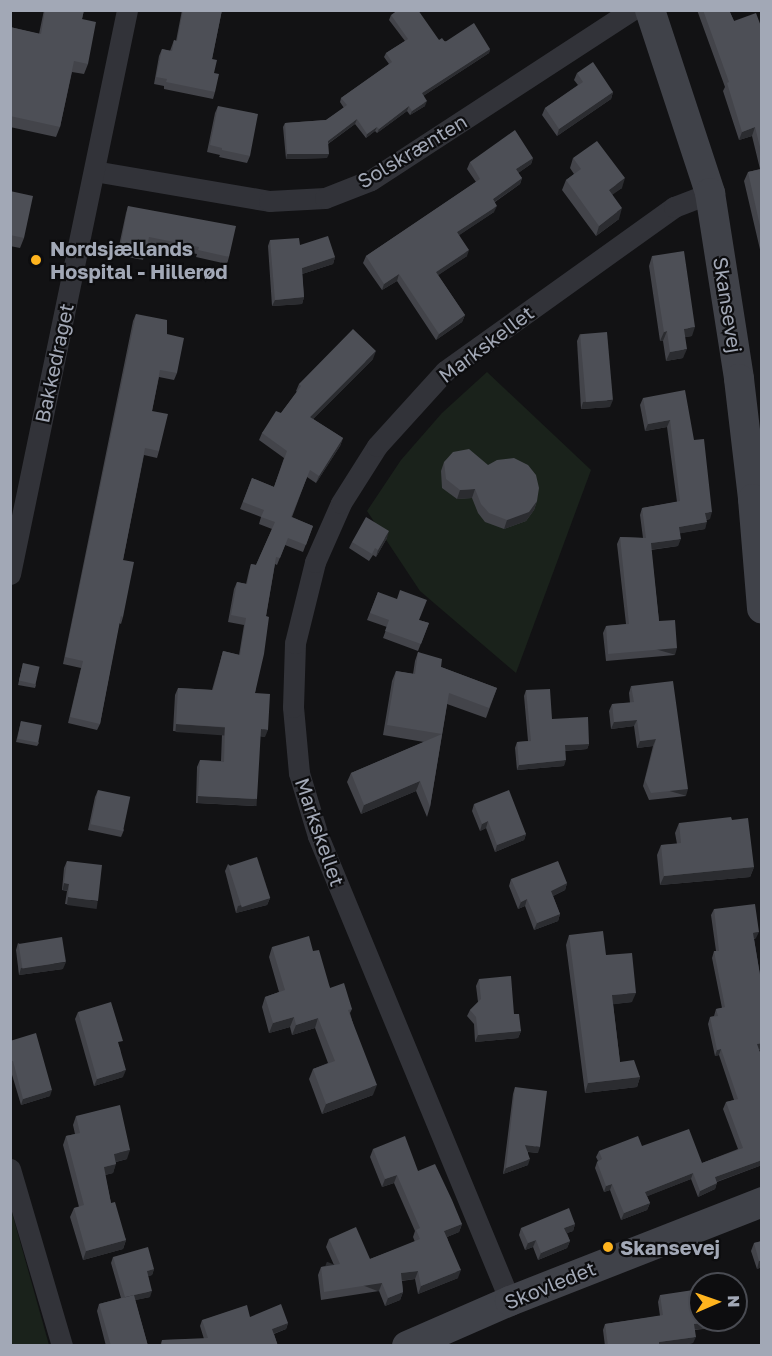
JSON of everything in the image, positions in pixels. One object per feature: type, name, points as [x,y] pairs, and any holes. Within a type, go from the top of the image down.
[{"type":"street","name":"Bakkedraget","points":[[10,574],[127,10]]},
{"type":"street","name":"Solskrænten","points":[[94,171],[269,201],[325,198],[371,180],[632,10]]},
{"type":"street","name":"Skansevej","points":[[650,10],[710,193],[739,380],[753,499],[762,609]]},
{"type":"street","name":"Markskellet","points":[[510,1301],[318,836],[299,773],[293,707],[295,643],[315,562],[341,503],[377,446],[445,371],[674,207],[710,193]]},
{"type":"street","points":[[10,1169],[62,1346]]},
{"type":"street","name":"Skovledet","points":[[407,1346],[510,1301],[762,1202]]},
{"type":"shaded area","points":[[487,372],[591,470],[516,673],[420,591],[367,511],[401,460],[442,413]]},
{"type":"shaded area","points":[[11,1209],[49,1345],[11,1345]]},
{"type":"building","points":[[45,10],[84,10],[82,19],[96,22],[88,64],[74,61],[60,127],[10,116],[10,27],[41,34]]},
{"type":"building","points":[[183,10],[222,10],[212,59],[217,60],[214,73],[219,74],[215,92],[166,82],[167,79],[156,77],[162,49],[172,51],[174,40],[177,41]]},
{"type":"building","points":[[398,10],[418,10],[439,40],[442,38],[445,42],[474,23],[490,49],[422,93],[427,101],[412,111],[409,106],[379,129],[377,127],[367,134],[357,119],[328,141],[329,154],[287,154],[285,123],[326,120],[347,105],[341,98],[392,62],[386,53],[408,39],[391,15]]},
{"type":"building","points":[[703,10],[729,10],[734,21],[756,13],[762,29],[762,155],[755,127],[742,132],[727,83],[729,82]]},
{"type":"building","points":[[593,62],[613,92],[559,129],[545,108],[583,82],[577,73]]},
{"type":"building","points":[[218,106],[258,114],[250,156],[210,145]]},
{"type":"building","points":[[515,130],[533,158],[516,169],[522,178],[493,199],[497,206],[457,232],[469,250],[436,272],[465,315],[439,334],[399,274],[384,284],[366,256],[480,179],[470,162]]},
{"type":"building","points":[[597,141],[625,178],[609,190],[622,208],[599,226],[566,180],[581,169],[573,158]]},
{"type":"building","points":[[762,169],[762,235],[748,172]]},
{"type":"building","points":[[10,191],[33,196],[24,238],[10,235]]},
{"type":"building","points":[[128,206],[236,226],[229,257],[198,250],[199,247],[149,237],[146,253],[120,248]]},
{"type":"building","points":[[328,236],[335,257],[302,268],[304,297],[275,300],[270,240],[299,238],[300,245]]},
{"type":"building","points":[[684,251],[695,327],[684,329],[687,349],[670,352],[667,331],[664,332],[652,256]]},
{"type":"building","points":[[136,314],[167,320],[167,334],[184,338],[177,373],[160,370],[152,411],[168,414],[159,451],[145,448],[123,560],[134,562],[100,724],[70,717],[83,661],[65,657]]},
{"type":"building","points":[[353,329],[376,351],[310,417],[343,438],[319,476],[310,470],[291,517],[313,526],[306,545],[288,538],[280,558],[276,557],[266,616],[269,617],[264,654],[255,693],[270,694],[268,730],[261,729],[257,799],[198,796],[200,760],[224,762],[225,727],[176,724],[178,688],[213,690],[223,651],[240,655],[246,618],[231,615],[237,582],[247,584],[251,564],[256,565],[275,522],[261,517],[264,510],[243,502],[252,478],[274,487],[287,451],[262,433],[276,411],[281,413],[301,386],[299,384]]},
{"type":"building","points":[[607,332],[613,400],[586,402],[580,334]]},
{"type":"building","points":[[685,390],[694,440],[704,439],[712,512],[705,513],[707,522],[679,527],[681,539],[651,543],[659,621],[675,620],[677,648],[608,654],[606,626],[629,624],[620,537],[646,538],[642,508],[680,501],[670,420],[648,424],[643,398]]},
{"type":"building","points":[[469,449],[488,465],[497,460],[514,458],[528,465],[536,475],[539,488],[537,501],[529,512],[507,520],[489,513],[481,504],[475,489],[460,490],[446,479],[444,462],[453,452]]},
{"type":"building","points":[[366,517],[389,531],[378,550],[375,548],[372,554],[352,542]]},
{"type":"building","points":[[400,590],[427,600],[419,620],[429,623],[421,644],[385,631],[389,620],[370,613],[378,592],[397,599]]},
{"type":"building","points":[[418,652],[442,659],[441,667],[497,688],[489,708],[449,693],[430,807],[420,781],[364,805],[351,773],[442,734],[387,725],[396,671],[415,674]]},
{"type":"building","points":[[23,663],[40,667],[36,684],[19,681]]},
{"type":"building","points":[[673,681],[688,789],[651,793],[645,780],[656,739],[640,741],[637,720],[614,722],[612,704],[634,702],[631,686]]},
{"type":"building","points":[[550,689],[552,719],[588,717],[589,744],[565,745],[566,760],[519,765],[517,742],[531,741],[526,690]]},
{"type":"building","points":[[21,721],[42,725],[38,743],[18,739]]},
{"type":"building","points":[[98,790],[130,797],[123,831],[91,824]]},
{"type":"building","points":[[509,790],[526,834],[497,845],[488,821],[482,824],[474,804]]},
{"type":"building","points":[[731,817],[732,820],[748,818],[754,867],[664,876],[661,845],[681,843],[679,823]]},
{"type":"building","points":[[257,857],[270,898],[242,907],[228,866]]},
{"type":"building","points":[[67,861],[102,865],[98,901],[68,897],[69,884],[64,883]]},
{"type":"building","points":[[558,861],[567,883],[551,891],[560,914],[537,923],[527,899],[521,902],[511,879]]},
{"type":"building","points":[[755,904],[759,932],[753,933],[760,975],[762,974],[762,1043],[757,1044],[762,1058],[762,1160],[715,1177],[717,1183],[700,1191],[693,1173],[645,1192],[650,1203],[624,1213],[612,1184],[606,1186],[597,1162],[602,1159],[599,1151],[638,1136],[642,1146],[689,1129],[702,1163],[743,1148],[726,1102],[738,1099],[721,1049],[717,1050],[710,1017],[718,1016],[716,1009],[725,1007],[714,951],[719,951],[714,909]]},
{"type":"building","points":[[603,931],[606,955],[632,953],[636,993],[612,995],[620,1062],[634,1060],[640,1077],[588,1083],[569,935]]},
{"type":"building","points":[[309,936],[313,951],[319,950],[330,988],[344,983],[352,1009],[348,1010],[377,1085],[326,1104],[313,1069],[335,1061],[318,1018],[296,1025],[294,1017],[273,1023],[265,997],[285,990],[272,947]]},
{"type":"building","points":[[62,937],[66,962],[22,969],[19,944]]},
{"type":"building","points":[[511,976],[514,1014],[519,1014],[521,1031],[478,1035],[476,1017],[470,1010],[481,999],[479,979]]},
{"type":"building","points":[[111,1002],[123,1041],[118,1042],[126,1070],[97,1079],[78,1012]]},
{"type":"building","points":[[36,1033],[52,1090],[23,1099],[13,1061],[10,1061],[10,1041]]},
{"type":"building","points":[[515,1087],[547,1091],[540,1147],[525,1145],[530,1159],[506,1168]]},
{"type":"building","points":[[120,1105],[130,1150],[114,1154],[116,1164],[104,1167],[111,1203],[115,1202],[126,1240],[86,1251],[74,1208],[84,1205],[66,1136],[80,1133],[76,1116]]},
{"type":"building","points":[[405,1136],[418,1171],[435,1164],[452,1200],[462,1224],[444,1231],[461,1270],[421,1286],[418,1271],[401,1273],[403,1292],[388,1298],[382,1283],[324,1292],[321,1267],[340,1264],[329,1239],[356,1227],[370,1259],[420,1239],[416,1230],[420,1228],[397,1175],[385,1179],[373,1149]]},
{"type":"building","points":[[569,1208],[575,1224],[564,1228],[570,1241],[541,1253],[536,1240],[528,1243],[521,1228]]},
{"type":"building","points":[[762,1241],[762,1260],[759,1261],[754,1243]]},
{"type":"building","points":[[148,1247],[154,1269],[147,1271],[152,1291],[125,1297],[113,1257]]},
{"type":"building","points":[[688,1291],[688,1332],[695,1332],[696,1337],[659,1342],[659,1346],[608,1346],[605,1324],[663,1315],[660,1295]]},
{"type":"building","points":[[134,1295],[148,1346],[111,1346],[99,1304]]},
{"type":"building","points":[[281,1304],[288,1323],[272,1329],[278,1346],[162,1346],[162,1340],[208,1338],[202,1320],[247,1305],[250,1317]]},
{"type":"place","name":"Nordsjællands Hospital - Hillerød","points":[[36,260]]},
{"type":"place","name":"Skansevej","points":[[608,1247]]}]
